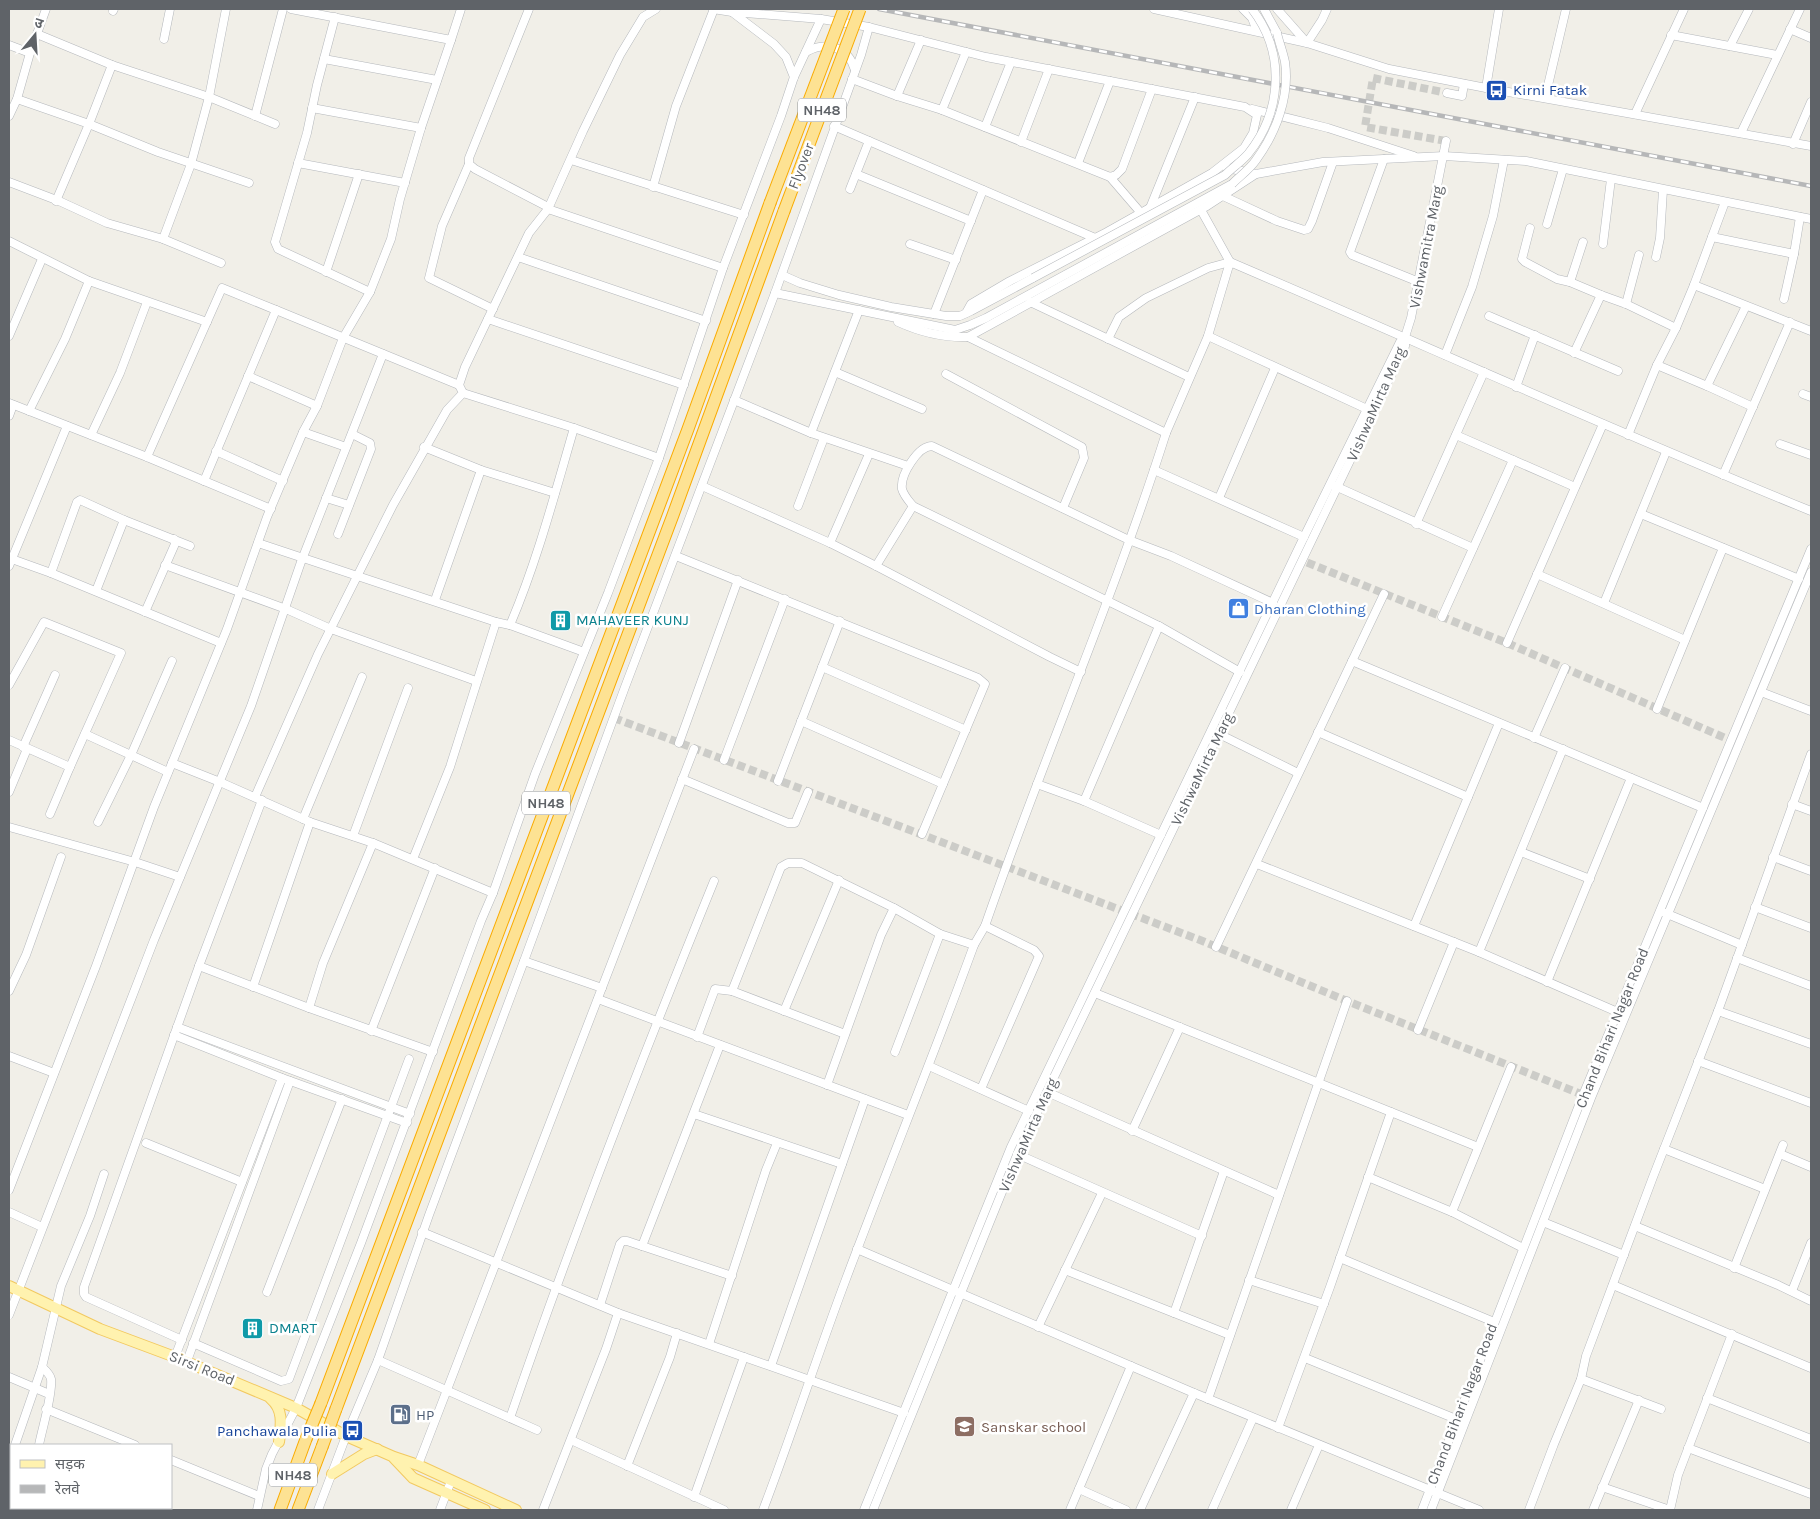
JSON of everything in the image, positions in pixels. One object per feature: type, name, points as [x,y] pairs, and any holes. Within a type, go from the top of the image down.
[{"type":"highway","name":"Flyover","points":[[280,1510],[844,9]]},
{"type":"highway","name":"Flyover","points":[[298,1510],[673,515],[860,9]]},
{"type":"main road","name":"Sirsi Road","points":[[14,1288],[100,1329],[187,1361],[296,1408],[346,1436],[394,1457],[418,1465],[516,1510]]},
{"type":"main road","points":[[268,1396],[274,1402],[281,1416],[279,1442]]},
{"type":"main road","points":[[332,1474],[364,1454],[377,1449]]},
{"type":"main road","name":"Sirsi Road","points":[[394,1457],[413,1478],[485,1510]]},
{"type":"street","points":[[10,110],[17,99],[30,53],[46,9]]},
{"type":"street","points":[[164,39],[170,9]]},
{"type":"street","points":[[163,239],[192,164],[209,97],[226,9]]},
{"type":"street","points":[[255,116],[283,9]]},
{"type":"street","points":[[291,9],[451,40]]},
{"type":"street","points":[[9,1190],[168,772],[221,643],[270,509],[302,432],[317,406],[343,338],[370,292],[390,239],[436,80],[462,9]]},
{"type":"street","points":[[493,309],[429,278],[442,226],[469,164],[469,158],[529,9]]},
{"type":"street","points":[[182,1340],[86,1297],[84,1286],[258,799],[290,716],[331,629],[424,447],[461,389],[465,367],[529,232],[548,208],[620,55],[643,17],[656,9]]},
{"type":"street","points":[[653,187],[676,106],[713,9],[821,19],[869,27],[1011,62],[1245,107],[1328,128],[1417,157]]},
{"type":"street","points":[[1154,9],[1307,43],[1389,69],[1811,146]]},
{"type":"street","points":[[1243,9],[1252,18],[1257,31]]},
{"type":"street","points":[[782,275],[800,283],[891,307],[946,316],[960,316],[1225,175],[1246,156],[1265,127],[1271,112],[1276,87],[1276,65],[1272,49],[1265,28],[1252,9]]},
{"type":"street","points":[[776,292],[955,330],[978,322],[1232,184],[1256,161],[1276,125],[1285,89],[1285,62],[1277,33],[1264,9]]},
{"type":"street","points":[[1277,9],[1307,43]]},
{"type":"street","points":[[1307,43],[1327,9]]},
{"type":"street","points":[[1486,88],[1499,9]]},
{"type":"street","points":[[1544,98],[1566,9]]},
{"type":"street","points":[[1636,114],[1684,9]]},
{"type":"street","points":[[1730,46],[1749,9]]},
{"type":"street","points":[[1741,133],[1800,9]]},
{"type":"street","points":[[732,12],[774,44],[786,57],[794,77]]},
{"type":"street","points":[[335,17],[307,133],[275,242],[278,249],[370,292]]},
{"type":"street","points":[[257,1510],[266,1469],[296,1408],[407,1123],[493,893],[535,774],[659,458],[723,268],[794,77],[821,19]]},
{"type":"street","points":[[321,1509],[346,1436],[378,1360],[422,1232],[575,820],[776,292],[852,80],[869,27]]},
{"type":"street","points":[[1790,29],[1811,38]]},
{"type":"street","points":[[37,34],[112,65],[209,97],[275,124]]},
{"type":"street","points":[[1671,35],[1777,55]]},
{"type":"street","points":[[897,96],[921,40]]},
{"type":"street","points":[[9,45],[30,53]]},
{"type":"street","points":[[806,52],[816,46],[840,50],[849,55],[855,70]]},
{"type":"street","points":[[942,110],[966,52]]},
{"type":"street","points":[[324,59],[436,80]]},
{"type":"street","points":[[985,127],[1011,62]]},
{"type":"street","points":[[56,201],[112,65]]},
{"type":"street","points":[[1021,142],[1049,69]]},
{"type":"street","points":[[852,80],[942,110],[1110,177],[1141,213]]},
{"type":"street","points":[[1078,163],[1110,81]]},
{"type":"street","points":[[1447,93],[1462,96],[1464,84]]},
{"type":"street","points":[[1110,177],[1116,175],[1122,169],[1152,89]]},
{"type":"street","points":[[1150,208],[1195,97]]},
{"type":"street","points":[[17,99],[89,124],[158,152],[248,183]]},
{"type":"street","points":[[1792,144],[1811,102]]},
{"type":"street","points":[[966,313],[972,304],[1010,281],[1095,238],[1221,167],[1244,148],[1253,133],[1257,114],[1245,107]]},
{"type":"street","points":[[312,108],[421,128]]},
{"type":"street","points":[[834,126],[1095,238]]},
{"type":"street","points":[[850,189],[869,141]]},
{"type":"street","name":"Vishwamitra Marg","points":[[1405,337],[1412,318],[1446,141]]},
{"type":"street","points":[[1221,167],[1256,174],[1333,162],[1417,157],[1444,156],[1526,161],[1811,219]]},
{"type":"street","points":[[1384,159],[1350,252],[1419,282]]},
{"type":"street","points":[[571,160],[744,215]]},
{"type":"street","points":[[1445,355],[1474,278],[1493,216],[1504,160]]},
{"type":"street","points":[[1223,196],[1276,221],[1304,230],[1308,229],[1333,162]]},
{"type":"street","points":[[298,163],[405,183]]},
{"type":"street","points":[[469,164],[474,170],[548,208],[723,268]]},
{"type":"street","points":[[1547,224],[1563,169]]},
{"type":"street","points":[[326,272],[359,174]]},
{"type":"street","points":[[856,174],[971,221]]},
{"type":"street","points":[[883,315],[914,329],[954,338],[968,337],[1201,210],[1256,174]]},
{"type":"street","points":[[1603,244],[1612,179]]},
{"type":"street","points":[[9,182],[107,223],[163,239],[221,263]]},
{"type":"street","points":[[934,314],[983,190]]},
{"type":"street","points":[[1656,257],[1660,238],[1663,190]]},
{"type":"street","points":[[1628,435],[1657,364],[1676,328],[1694,285],[1725,202]]},
{"type":"street","points":[[1201,210],[1230,262],[1666,452],[1811,511]]},
{"type":"street","points":[[1784,299],[1800,217]]},
{"type":"street","points":[[1530,228],[1522,259],[1557,279],[1570,282],[1600,296],[1626,304],[1676,328]]},
{"type":"street","points":[[1712,237],[1794,254]]},
{"type":"street","points":[[9,241],[89,281],[207,322]]},
{"type":"street","points":[[1570,282],[1583,242]]},
{"type":"street","points":[[910,244],[956,260]]},
{"type":"street","points":[[1626,304],[1639,255]]},
{"type":"street","points":[[518,257],[706,321]]},
{"type":"street","points":[[9,336],[42,259]]},
{"type":"street","points":[[763,1510],[857,1249],[974,945],[985,926],[1037,784],[1081,672],[1166,433],[1208,336],[1230,262]]},
{"type":"street","points":[[1108,338],[1119,317],[1146,298],[1208,268],[1230,262]]},
{"type":"street","points":[[29,411],[65,339],[89,281]]},
{"type":"street","points":[[1694,285],[1811,331]]},
{"type":"street","points":[[147,457],[222,288],[383,354],[461,389],[659,458]]},
{"type":"street","points":[[1574,353],[1600,296]]},
{"type":"street","points":[[91,435],[120,373],[147,302]]},
{"type":"street","points":[[1030,302],[1189,377]]},
{"type":"street","points":[[1707,386],[1746,306]]},
{"type":"street","points":[[204,481],[276,310]]},
{"type":"street","points":[[811,433],[859,310]]},
{"type":"street","points":[[1489,316],[1618,372]]},
{"type":"street","points":[[488,319],[684,386]]},
{"type":"street","points":[[1722,475],[1790,322]]},
{"type":"street","points":[[1516,387],[1535,335]]},
{"type":"street","points":[[1208,336],[1366,409]]},
{"type":"street","points":[[968,337],[1166,433]]},
{"type":"street","name":"VishwaMirta Marg","points":[[864,1510],[904,1413],[1018,1154],[1219,734],[1334,485],[1366,409],[1400,342],[1405,337]]},
{"type":"street","name":"VishwaMirta Marg","points":[[873,1510],[1011,1147],[1304,537],[1334,485],[1405,346],[1405,337]]},
{"type":"street","points":[[9,1315],[14,1288],[42,1227],[154,940],[251,706],[303,557],[383,354]]},
{"type":"street","points":[[1657,364],[1753,407]]},
{"type":"street","points":[[1218,498],[1275,368]]},
{"type":"street","points":[[835,372],[922,409]]},
{"type":"street","points":[[1416,524],[1484,372]]},
{"type":"street","points":[[946,374],[1082,446],[1084,458],[1063,508]]},
{"type":"street","points":[[248,376],[317,406]]},
{"type":"street","points":[[1803,394],[1811,397]]},
{"type":"street","points":[[734,400],[824,438],[908,466]]},
{"type":"street","points":[[9,416],[11,404],[147,457],[270,509]]},
{"type":"street","points":[[1507,643],[1603,424]]},
{"type":"street","points":[[67,426],[10,561],[50,573],[221,643]]},
{"type":"street","points":[[510,625],[521,600],[556,493],[574,428]]},
{"type":"street","points":[[302,432],[346,447]]},
{"type":"street","points":[[338,534],[371,446],[370,443],[352,434]]},
{"type":"street","points":[[1456,435],[1575,487]]},
{"type":"street","points":[[798,506],[824,438]]},
{"type":"street","points":[[1780,444],[1811,455]]},
{"type":"street","points":[[1240,672],[1159,626],[1106,602],[913,506],[902,490],[908,466],[923,448],[932,446],[1129,540],[1171,556],[1273,603]]},
{"type":"street","points":[[424,447],[481,470],[556,493]]},
{"type":"street","points":[[216,451],[283,480]]},
{"type":"street","points":[[1604,603],[1666,452]]},
{"type":"street","points":[[830,543],[869,454]]},
{"type":"street","points":[[1442,617],[1513,460]]},
{"type":"street","points":[[436,600],[481,470]]},
{"type":"street","points":[[1154,470],[1304,537]]},
{"type":"street","points":[[1334,485],[1416,524],[1473,548]]},
{"type":"street","points":[[702,486],[830,543],[1081,672]]},
{"type":"street","points":[[326,498],[350,505]]},
{"type":"street","points":[[50,573],[77,502],[80,500],[190,546]]},
{"type":"street","points":[[876,566],[913,506]]},
{"type":"street","points":[[1640,514],[1799,579]]},
{"type":"street","points":[[96,591],[124,520]]},
{"type":"street","points":[[146,612],[175,544],[174,540]]},
{"type":"street","points":[[258,543],[436,600],[584,652]]},
{"type":"street","points":[[1657,709],[1723,548]]},
{"type":"street","name":"Chand Bihari Nagar Road","points":[[1422,1510],[1523,1248],[1618,1012],[1811,549]]},
{"type":"street","points":[[676,556],[978,678],[985,684],[922,834]]},
{"type":"street","points":[[165,565],[286,609],[331,629],[476,681]]},
{"type":"street","name":"Chand Bihari Nagar Road","points":[[1431,1510],[1626,1015],[1811,572]]},
{"type":"street","points":[[1537,574],[1685,640]]},
{"type":"street","points":[[679,743],[738,580]]},
{"type":"street","points":[[1216,947],[1384,594]]},
{"type":"street","points":[[724,760],[785,599]]},
{"type":"street","points":[[778,781],[840,621]]},
{"type":"street","points":[[9,685],[44,622],[121,653],[50,814]]},
{"type":"street","points":[[413,859],[450,767],[496,622]]},
{"type":"street","points":[[1084,801],[1159,626]]},
{"type":"street","points":[[98,822],[131,756],[172,661]]},
{"type":"street","points":[[1352,661],[1703,808]]},
{"type":"street","points":[[822,668],[966,730]]},
{"type":"street","points":[[1534,738],[1564,668]]},
{"type":"street","points":[[9,792],[55,676]]},
{"type":"street","points":[[253,987],[306,820],[362,677]]},
{"type":"street","points":[[353,836],[408,688]]},
{"type":"street","points":[[1761,692],[1811,711]]},
{"type":"street","points":[[801,721],[943,784]]},
{"type":"street","points":[[1414,926],[1498,723]]},
{"type":"street","points":[[1318,732],[1468,796]]},
{"type":"street","points":[[86,734],[168,772]]},
{"type":"street","points":[[1219,734],[1298,773]]},
{"type":"street","points":[[9,740],[70,767]]},
{"type":"street","points":[[418,1465],[694,748]]},
{"type":"street","points":[[1479,952],[1563,750]]},
{"type":"street","points":[[1529,1510],[1581,1379],[1586,1356],[1718,1011],[1811,754]]},
{"type":"street","points":[[172,763],[306,820],[373,843],[493,893]]},
{"type":"street","points":[[1547,982],[1632,778]]},
{"type":"street","points":[[682,779],[788,823],[795,823],[808,792]]},
{"type":"street","points":[[1037,784],[1084,801],[1162,835]]},
{"type":"street","points":[[1792,804],[1811,811]]},
{"type":"street","points":[[9,828],[135,862],[180,877]]},
{"type":"street","points":[[309,1008],[324,962],[373,843]]},
{"type":"street","points":[[1521,852],[1590,879]]},
{"type":"street","points":[[9,991],[26,955],[62,857]]},
{"type":"street","points":[[1773,857],[1811,871]]},
{"type":"street","points":[[732,991],[781,866],[788,863],[802,863],[894,908],[940,934],[974,945]]},
{"type":"street","points":[[1256,864],[1479,952],[1626,1015]]},
{"type":"street","points":[[371,1031],[434,868]]},
{"type":"street","points":[[784,1011],[839,880]]},
{"type":"street","points":[[510,1418],[556,1287],[657,1022],[714,881]]},
{"type":"street","points":[[1755,907],[1811,928]]},
{"type":"street","points":[[827,1085],[881,935],[894,908]]},
{"type":"street","points":[[1660,910],[1742,945]]},
{"type":"street","points":[[981,1089],[1039,956],[1034,950],[985,926]]},
{"type":"street","points":[[895,1052],[940,934]]},
{"type":"street","points":[[1418,1030],[1454,942]]},
{"type":"street","points":[[1737,958],[1811,986]]},
{"type":"street","points":[[524,961],[602,988]]},
{"type":"street","points":[[199,966],[371,1031],[434,1052]]},
{"type":"street","points":[[698,1037],[715,989],[732,991],[845,1034]]},
{"type":"street","points":[[1095,993],[1478,1147]]},
{"type":"street","points":[[598,999],[908,1115]]},
{"type":"street","points":[[1208,1399],[1347,1001]]},
{"type":"street","points":[[1718,1011],[1811,1044]]},
{"type":"street","points":[[177,1027],[410,1114]]},
{"type":"street","points":[[1132,1131],[1180,1027]]},
{"type":"street","points":[[174,1035],[282,1078],[407,1123]]},
{"type":"street","points":[[642,1246],[720,1046]]},
{"type":"street","points":[[9,1056],[54,1073]]},
{"type":"street","points":[[194,1343],[281,1381],[289,1379],[409,1059]]},
{"type":"street","points":[[1698,1061],[1811,1103]]},
{"type":"street","points":[[929,1066],[1029,1111]]},
{"type":"street","points":[[1452,1212],[1511,1067]]},
{"type":"street","points":[[175,1357],[282,1078]]},
{"type":"street","points":[[187,1361],[290,1081]]},
{"type":"street","points":[[1047,1092],[1278,1195]]},
{"type":"street","points":[[268,1292],[342,1099]]},
{"type":"street","points":[[771,1366],[865,1099]]},
{"type":"street","points":[[1278,1428],[1305,1358],[1391,1112]]},
{"type":"street","points":[[694,1114],[842,1164]]},
{"type":"street","points":[[146,1143],[242,1182]]},
{"type":"street","points":[[709,1344],[766,1170],[777,1143]]},
{"type":"street","points":[[1734,1268],[1784,1145]]},
{"type":"street","points":[[1664,1150],[1765,1189]]},
{"type":"street","points":[[1018,1154],[1202,1236]]},
{"type":"street","points":[[1780,1154],[1811,1168]]},
{"type":"street","points":[[1174,1313],[1224,1171]]},
{"type":"street","points":[[15,1444],[42,1366],[61,1286],[90,1216],[104,1174]]},
{"type":"street","points":[[1368,1177],[1452,1212],[1523,1248]]},
{"type":"street","points":[[1038,1326],[1102,1193]]},
{"type":"street","points":[[9,1212],[42,1227]]},
{"type":"street","points":[[1543,1222],[1624,1255]]},
{"type":"street","points":[[1635,1226],[1811,1300]]},
{"type":"street","points":[[422,1232],[618,1313],[904,1413]]},
{"type":"street","points":[[600,1305],[620,1244],[623,1241],[732,1276]]},
{"type":"street","points":[[1792,1291],[1811,1243]]},
{"type":"street","points":[[857,1249],[1194,1394],[1479,1510]]},
{"type":"street","points":[[1340,1258],[1494,1322]]},
{"type":"street","points":[[1065,1270],[1230,1335]]},
{"type":"street","points":[[1249,1280],[1324,1304]]},
{"type":"street","points":[[1613,1285],[1811,1368]]},
{"type":"street","points":[[543,1510],[606,1349],[618,1313]]},
{"type":"street","points":[[626,1466],[670,1357],[677,1333]]},
{"type":"street","points":[[1602,1487],[1670,1510],[1673,1493],[1688,1448],[1732,1334]]},
{"type":"street","points":[[694,1497],[744,1357]]},
{"type":"street","points":[[1305,1358],[1456,1419]]},
{"type":"street","points":[[378,1360],[537,1430]]},
{"type":"street","points":[[39,1444],[50,1379],[47,1371],[42,1366]]},
{"type":"street","points":[[1070,1510],[1131,1366]]},
{"type":"street","points":[[9,1377],[49,1394]]},
{"type":"street","points":[[1581,1379],[1661,1409]]},
{"type":"street","points":[[1140,1510],[1194,1394]]},
{"type":"street","points":[[1707,1398],[1811,1439]]},
{"type":"street","points":[[1593,1510],[1639,1400]]},
{"type":"street","points":[[46,1409],[133,1444]]},
{"type":"street","points":[[1212,1510],[1252,1418]]},
{"type":"street","points":[[570,1440],[724,1510]]},
{"type":"street","points":[[1302,1510],[1292,1508],[1319,1445]]},
{"type":"street","points":[[1688,1448],[1811,1494]]},
{"type":"street","points":[[172,1460],[260,1496]]},
{"type":"street","points":[[440,1510],[451,1481]]},
{"type":"street","points":[[1079,1489],[1126,1510]]},
{"type":"tunnel","points":[[1446,141],[1365,127],[1373,78],[1447,93]]},
{"type":"tunnel","points":[[1296,558],[1507,643],[1739,744]]},
{"type":"tunnel","points":[[614,718],[1200,940],[1591,1098]]},
{"type":"railway","points":[[879,9],[1811,186]]},
{"type":"place","name":"Kirni Fatak","points":[[1497,90]]},
{"type":"place","name":"Dharan Clothing","points":[[1238,609]]},
{"type":"place","name":"MAHAVEER KUNJ","points":[[560,620]]},
{"type":"place","name":"DMART","points":[[253,1328]]},
{"type":"place","name":"HP","points":[[400,1415]]},
{"type":"place","name":"Sanskar school","points":[[965,1427]]},
{"type":"place","name":"Panchawala Pulia","points":[[353,1431]]}]
